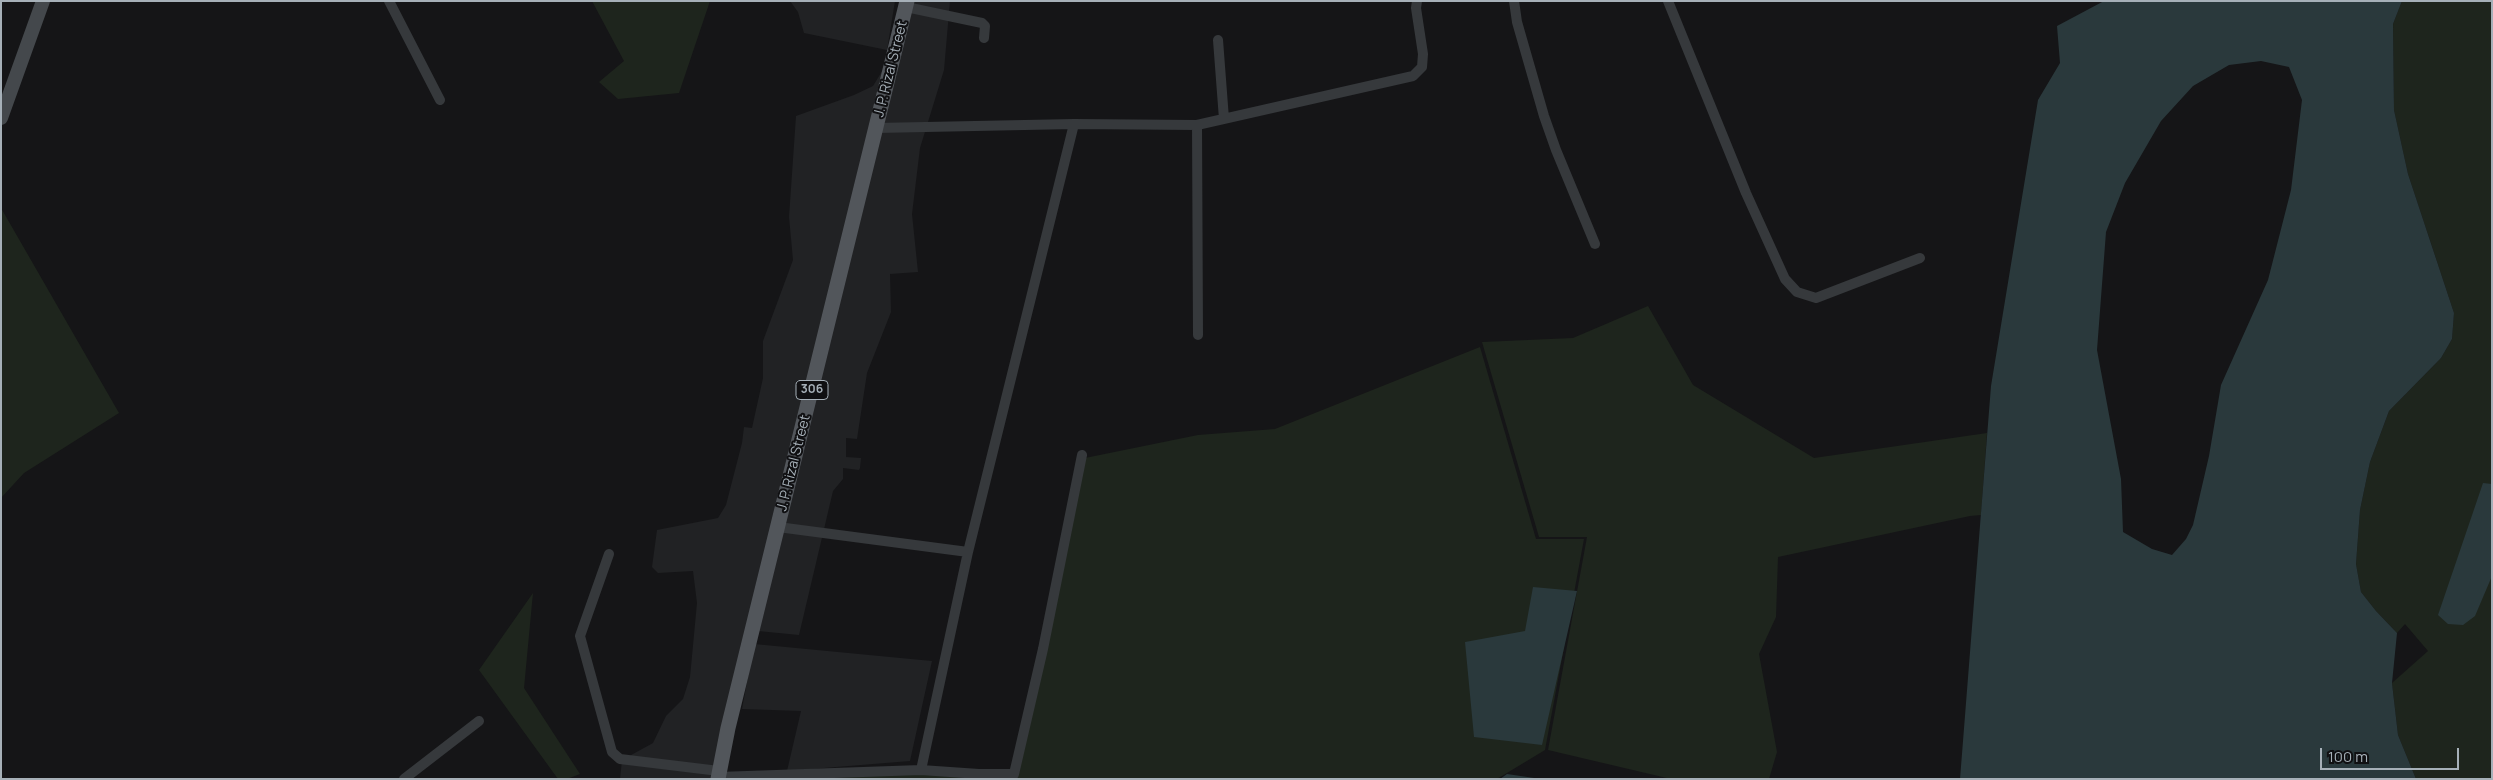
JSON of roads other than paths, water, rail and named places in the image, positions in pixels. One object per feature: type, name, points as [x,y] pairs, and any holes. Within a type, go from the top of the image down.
[{"type":"main road","points":[[1,118],[43,1]]},
{"type":"main road","name":"J. P. Rizal Street","points":[[719,776],[778,527],[907,4]]},
{"type":"street","points":[[389,1],[440,100]]},
{"type":"street","points":[[876,128],[1074,124],[1197,125],[1413,76],[1422,68],[1424,54],[1416,8],[1417,1]]},
{"type":"street","points":[[1514,1],[1517,22],[1544,116],[1595,244]]},
{"type":"street","points":[[1668,1],[1746,193],[1785,279],[1797,292],[1816,298],[1920,258]]},
{"type":"street","points":[[907,4],[982,23],[985,26],[984,38]]},
{"type":"street","points":[[1218,40],[1224,119]]},
{"type":"street","points":[[921,770],[968,552],[1074,124]]},
{"type":"street","points":[[1197,125],[1198,335]]},
{"type":"street","points":[[609,554],[580,636],[614,755],[620,759],[719,776],[921,770],[979,777],[1014,774],[1043,649],[1082,455]]},
{"type":"street","points":[[778,527],[968,552]]},
{"type":"street","points":[[404,779],[479,721]]}]
